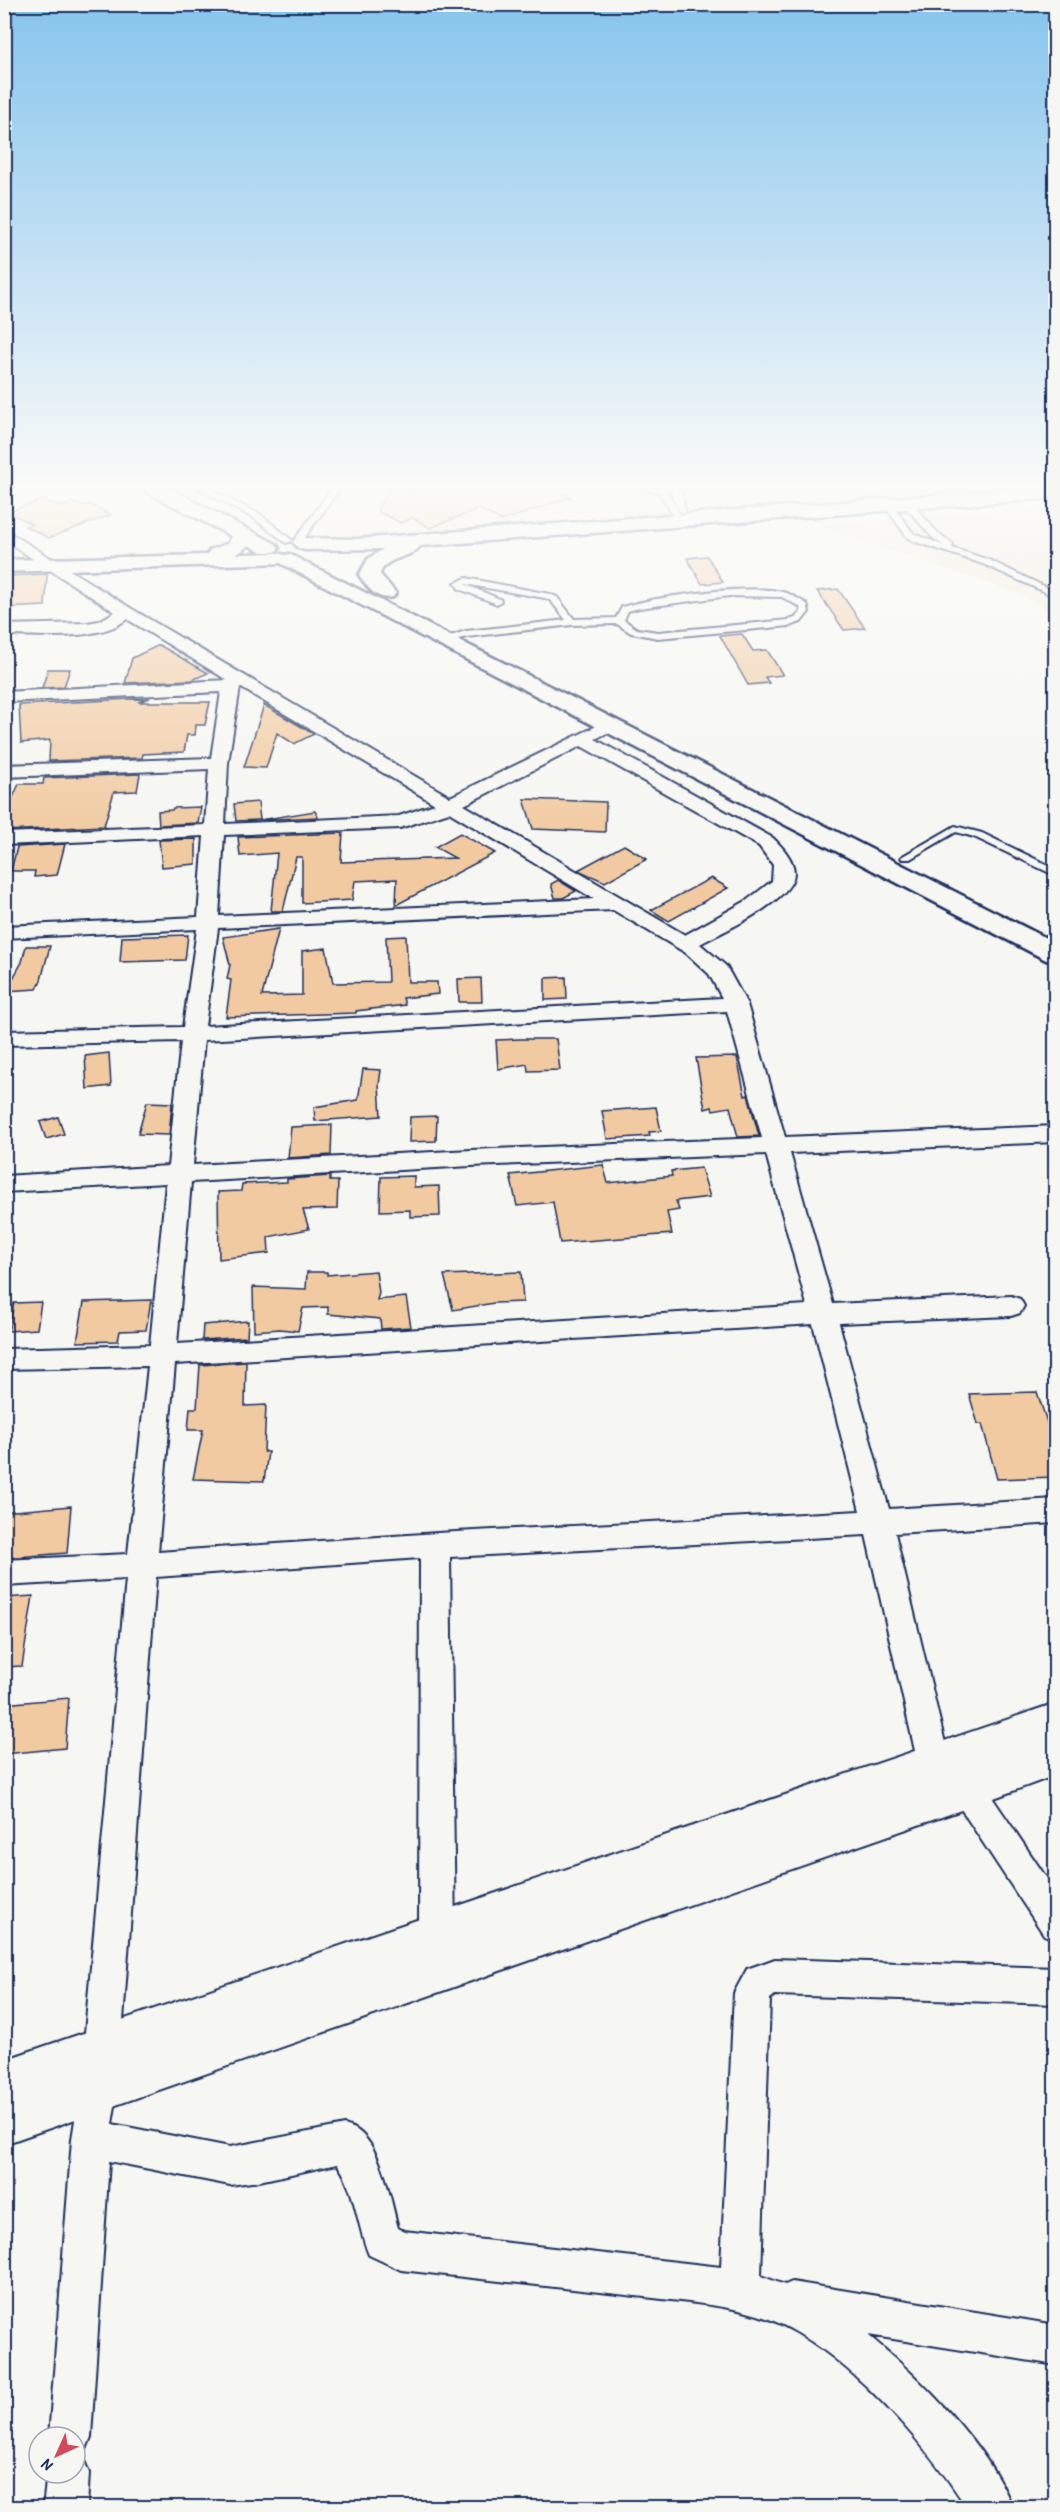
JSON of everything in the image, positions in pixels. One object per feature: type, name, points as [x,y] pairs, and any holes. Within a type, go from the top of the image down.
[{"type":"main road","points":[[395,604],[1056,933]]},
{"type":"main road","points":[[404,604],[609,725],[1056,954]]},
{"type":"street","points":[[114,604],[234,682],[451,804],[684,944],[718,971],[736,1004],[950,1776],[1054,1915]]},
{"type":"street","points":[[4,630],[94,627],[113,622],[126,612]]},
{"type":"street","points":[[4,697],[234,682]]},
{"type":"street","points":[[71,2425],[91,2139],[100,2070],[142,1567],[193,1034],[207,923],[219,763],[234,682]]},
{"type":"street","points":[[4,839],[400,822],[417,819],[609,725]]},
{"type":"street","points":[[582,739],[766,842],[780,857],[784,870],[782,883],[771,895],[684,944]]},
{"type":"street","points":[[4,771],[219,763]]},
{"type":"street","points":[[4,932],[618,904]]},
{"type":"street","points":[[4,1038],[193,1034],[736,1004]]},
{"type":"street","points":[[4,1184],[471,1158],[1056,1134]]},
{"type":"street","points":[[4,1359],[164,1355],[491,1333],[1011,1306]]},
{"type":"street","points":[[4,1574],[142,1567],[435,1546],[878,1523],[1056,1511]]},
{"type":"street","points":[[435,1546],[437,1935]]},
{"type":"street","points":[[4,2083],[100,2070],[950,1776],[1056,1722]]},
{"type":"street","points":[[4,2121],[100,2070],[437,1935],[950,1776],[1056,1756]]},
{"type":"street","points":[[749,2294],[752,1993],[760,1982],[775,1977],[1056,1986]]},
{"type":"street","points":[[91,2139],[230,2166],[250,2165],[300,2152],[345,2144],[356,2155],[366,2176],[376,2222],[383,2241],[401,2250],[723,2287],[794,2309],[827,2329],[894,2386],[976,2481],[992,2508]]},
{"type":"street","points":[[749,2294],[1056,2345]]},
{"type":"street","points":[[65,2508],[67,2485]]},
{"type":"lane","points":[[558,604],[572,622]]},
{"type":"lane","points":[[619,621],[625,609],[639,604]]},
{"type":"lane","points":[[457,637],[572,622],[619,621],[642,634],[658,636],[790,623],[798,620],[805,612],[801,604]]},
{"type":"lane","points":[[906,857],[955,829],[978,835],[1056,873]]},
{"type":"shaded area","points":[[1039,604],[1055,604],[1055,613]]},
{"type":"building","points":[[5,604],[45,604],[45,606],[5,608]]},
{"type":"building","points":[[826,604],[849,604],[865,628],[844,630]]},
{"type":"building","points":[[742,634],[753,651],[767,650],[783,675],[765,677],[769,683],[748,685],[720,636]]},
{"type":"building","points":[[159,645],[208,673],[192,680],[125,683],[132,658]]},
{"type":"building","points":[[48,669],[70,669],[64,687],[42,688]]},
{"type":"building","points":[[150,698],[138,702],[210,702],[205,725],[196,725],[195,735],[187,735],[184,752],[143,754],[142,758],[49,761],[50,740],[21,743],[19,705]]},
{"type":"building","points":[[264,705],[314,734],[294,744],[277,733],[266,768],[244,767]]},
{"type":"building","points":[[140,774],[137,791],[114,792],[104,826],[4,831],[4,817],[19,784],[43,784],[44,778]]},
{"type":"building","points":[[524,799],[606,802],[605,832],[533,829]]},
{"type":"building","points":[[258,802],[260,820],[236,821],[234,804]]},
{"type":"building","points":[[201,807],[198,823],[159,825],[158,811]]},
{"type":"building","points":[[315,811],[318,817],[261,820]]},
{"type":"building","points":[[343,833],[341,862],[455,858],[435,847],[460,833],[495,853],[396,905],[397,879],[355,881],[352,900],[302,903],[302,857],[296,857],[283,911],[271,911],[277,853],[240,856],[238,837]]},
{"type":"building","points":[[196,839],[196,864],[162,867],[159,840]]},
{"type":"building","points":[[65,844],[57,875],[34,877],[35,871],[11,871],[17,847]]},
{"type":"building","points":[[624,845],[647,859],[605,882],[578,870]]},
{"type":"building","points":[[711,878],[728,888],[669,921],[651,910]]},
{"type":"building","points":[[558,880],[576,891],[563,898],[555,898],[551,884]]},
{"type":"building","points":[[279,929],[262,996],[302,995],[302,951],[326,948],[333,983],[388,982],[386,937],[406,936],[408,982],[437,982],[438,994],[403,998],[405,1005],[356,1011],[356,1013],[226,1017],[231,980],[227,979],[230,965],[223,937]]},
{"type":"building","points":[[188,935],[185,960],[120,962],[122,937]]},
{"type":"building","points":[[26,946],[50,946],[37,989],[6,991],[22,962]]},
{"type":"building","points":[[566,977],[567,999],[545,1000],[545,978]]},
{"type":"building","points":[[481,978],[482,1002],[459,1002],[458,979]]},
{"type":"building","points":[[556,1039],[560,1070],[528,1071],[527,1064],[498,1069],[496,1040]]},
{"type":"building","points":[[109,1053],[111,1086],[87,1089],[85,1056]]},
{"type":"building","points":[[737,1057],[745,1096],[748,1095],[759,1136],[738,1137],[730,1107],[705,1109],[696,1058]]},
{"type":"building","points":[[363,1069],[381,1070],[379,1085],[381,1116],[315,1121],[314,1107],[358,1100]]},
{"type":"building","points":[[147,1102],[172,1103],[169,1135],[138,1134]]},
{"type":"building","points":[[656,1107],[661,1131],[649,1132],[650,1136],[607,1139],[602,1111]]},
{"type":"building","points":[[437,1116],[436,1141],[409,1142],[410,1117]]},
{"type":"building","points":[[58,1117],[64,1134],[46,1139],[40,1122]]},
{"type":"building","points":[[332,1125],[331,1155],[288,1158],[291,1127]]},
{"type":"building","points":[[603,1165],[608,1183],[672,1176],[671,1171],[701,1168],[710,1197],[676,1201],[679,1210],[667,1212],[672,1234],[560,1243],[553,1202],[517,1206],[510,1175]]},
{"type":"building","points":[[330,1176],[330,1181],[338,1181],[337,1209],[303,1210],[309,1229],[268,1237],[269,1253],[219,1259],[218,1192],[241,1191],[242,1184],[287,1182],[287,1179]]},
{"type":"building","points":[[414,1176],[414,1187],[439,1186],[440,1216],[410,1217],[410,1210],[380,1211],[381,1177]]},
{"type":"building","points":[[376,1271],[379,1293],[377,1300],[406,1297],[411,1327],[381,1329],[380,1319],[328,1314],[328,1307],[303,1308],[298,1331],[280,1329],[254,1331],[253,1287],[306,1289],[307,1272],[327,1272],[327,1275]]},
{"type":"building","points":[[521,1272],[523,1302],[494,1303],[453,1310],[444,1275]]},
{"type":"building","points":[[151,1300],[146,1330],[120,1331],[118,1341],[77,1342],[84,1302]]},
{"type":"building","points":[[41,1302],[37,1329],[8,1331],[14,1303]]},
{"type":"building","points":[[248,1321],[247,1337],[202,1340],[203,1325]]},
{"type":"building","points":[[246,1362],[245,1406],[266,1405],[264,1452],[268,1452],[264,1481],[193,1479],[203,1430],[188,1430],[190,1408],[197,1408],[200,1365]]},
{"type":"building","points":[[1037,1392],[1056,1449],[1056,1477],[997,1479],[982,1424],[978,1424],[969,1394]]},
{"type":"building","points":[[71,1506],[67,1553],[4,1558],[4,1512]]},
{"type":"building","points":[[33,1596],[22,1666],[4,1667],[4,1598]]},
{"type":"building","points":[[69,1698],[65,1748],[4,1754],[4,1704]]}]
